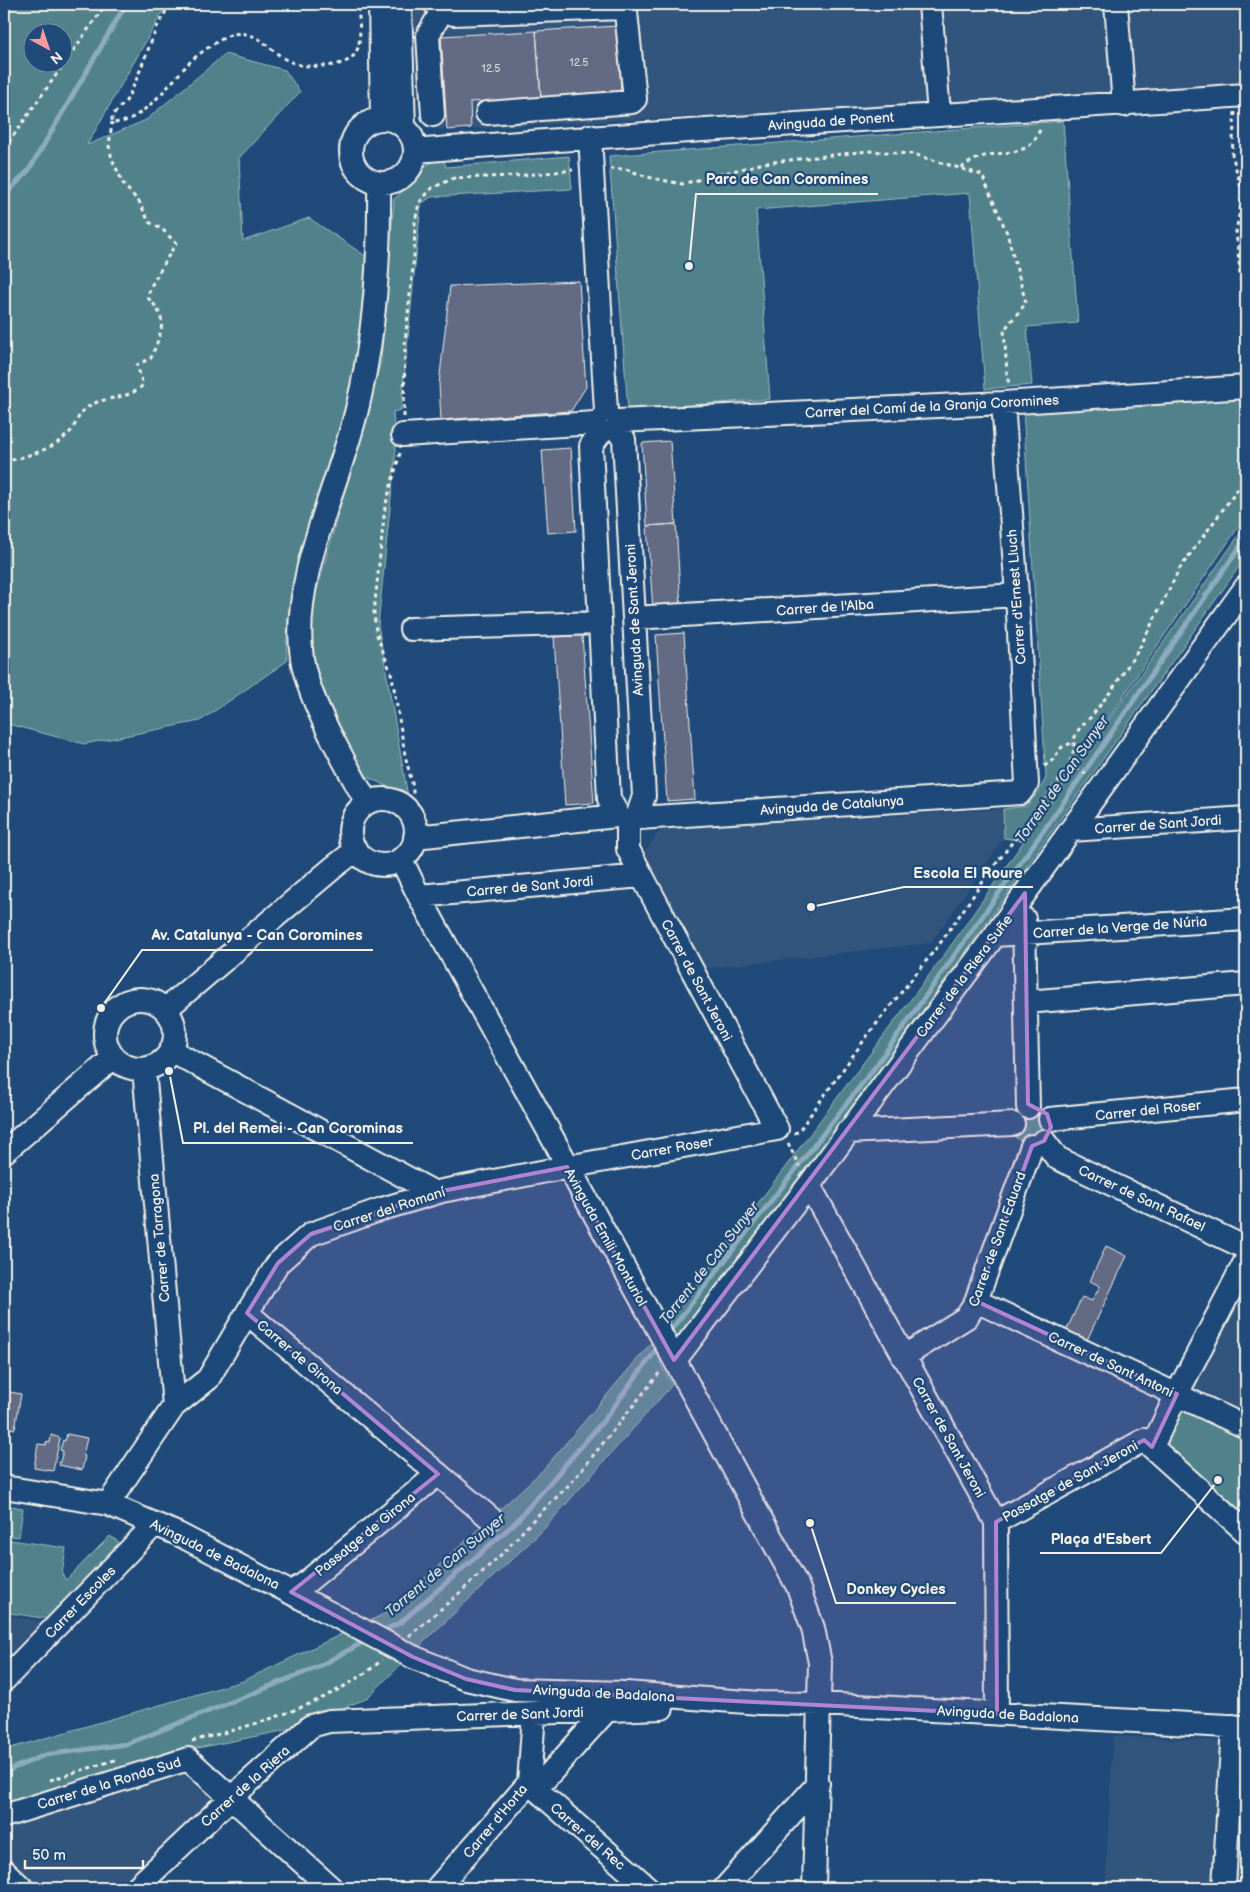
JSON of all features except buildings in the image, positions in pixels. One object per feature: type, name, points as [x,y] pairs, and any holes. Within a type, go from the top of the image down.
[{"type":"street","points":[[380,4],[382,119]]},
{"type":"street","points":[[400,4],[404,127]]},
{"type":"street","points":[[930,4],[939,114]]},
{"type":"street","points":[[1116,4],[1124,105]]},
{"type":"street","points":[[433,115],[438,85],[435,51],[428,36],[439,6],[452,14],[622,6],[626,12],[635,99],[632,102],[487,113]]},
{"type":"street","points":[[402,53],[435,51]]},
{"type":"street","points":[[403,87],[438,85]]},
{"type":"street","name":"Avinguda de Ponent","points":[[415,151],[579,137],[939,114],[1124,105],[1241,96]]},
{"type":"street","name":"Avinguda de Sant Jeroni","points":[[566,107],[591,169],[607,423],[591,446],[609,799],[628,818],[644,796],[624,439],[607,423]]},
{"type":"street","points":[[522,110],[523,142]]},
{"type":"street","points":[[382,119],[398,123],[404,127],[413,140],[415,151],[412,164],[404,175],[392,182],[379,183],[367,179],[358,171],[352,160],[352,147],[355,136],[364,126],[382,119]]},
{"type":"street","points":[[367,803],[325,721],[306,678],[302,658],[300,622],[302,600],[310,561],[359,404],[373,307],[380,236],[379,183]]},
{"type":"street","name":"Carrer del Camí de la Granja Coromines","points":[[403,435],[1008,403],[1246,387]]},
{"type":"street","name":"Carrer d'Ernest Lluch","points":[[1008,403],[1025,779]]},
{"type":"street","name":"Carrer de la Riera Suñe","points":[[673,1356],[805,1177],[848,1132],[1025,893],[1246,587]]},
{"type":"street","name":"Carrer de l'Alba","points":[[634,618],[1017,595]]},
{"type":"street","points":[[411,630],[600,623]]},
{"type":"street","name":"Avinguda de Catalunya","points":[[415,837],[628,818],[1020,793],[1025,779]]},
{"type":"street","points":[[384,799],[392,800],[402,805],[412,816],[416,827],[415,837],[414,844],[408,854],[401,859],[385,864],[372,863],[362,857],[356,850],[351,833],[352,825],[356,814],[367,803],[384,799]]},
{"type":"street","name":"Carrer de Sant Jeroni","points":[[628,818],[628,849],[777,1129]]},
{"type":"street","name":"Carrer de Sant Jordi","points":[[1071,830],[1246,818]]},
{"type":"street","points":[[166,1009],[356,850]]},
{"type":"street","name":"Avinguda Emili Monturiol","points":[[401,859],[418,896],[798,1586],[813,1628],[820,1663],[814,1888]]},
{"type":"street","name":"Carrer de Sant Jordi","points":[[418,896],[642,876]]},
{"type":"street","points":[[1025,893],[1024,934],[1028,1107]]},
{"type":"street","name":"Carrer de la Verge de Núria","points":[[994,935],[1246,919]]},
{"type":"street","points":[[1026,1002],[1246,984]]},
{"type":"street","points":[[138,999],[150,1000],[166,1009],[173,1019],[176,1031],[175,1044],[172,1051],[164,1061],[144,1069],[133,1069],[123,1065],[109,1050],[105,1038],[106,1025],[111,1014],[128,1001],[138,999]]},
{"type":"street","points":[[172,1051],[435,1193]]},
{"type":"street","points":[[4,1152],[114,1057]]},
{"type":"street","name":"Carrer de Tarragona","points":[[144,1069],[174,1406]]},
{"type":"street","name":"Carrer del Roser","points":[[1050,1119],[1246,1100]]},
{"type":"street","points":[[1028,1107],[1042,1110],[1050,1119],[1050,1133],[1038,1143],[1021,1142],[1016,1138],[1013,1124],[1017,1114],[1028,1107]]},
{"type":"street","points":[[848,1132],[1013,1124]]},
{"type":"street","name":"Carrer Roser","points":[[567,1166],[777,1129]]},
{"type":"street","name":"Carrer de Sant Rafael","points":[[1038,1143],[1057,1158],[1246,1248]]},
{"type":"street","name":"Carrer de Sant Eduard","points":[[904,1357],[967,1317],[976,1301],[1038,1143]]},
{"type":"street","name":"Carrer del Romaní","points":[[247,1312],[278,1263],[311,1234],[435,1193],[567,1166]]},
{"type":"street","name":"Carrer de Sant Jeroni","points":[[805,1177],[996,1522],[997,1714]]},
{"type":"street","points":[[1246,1260],[1177,1394],[1148,1444],[1246,1532]]},
{"type":"street","name":"Carrer de Sant Antoni","points":[[976,1301],[1246,1427]]},
{"type":"street","name":"Carrer de Girona","points":[[108,1504],[174,1406],[208,1379],[247,1312],[490,1518]]},
{"type":"street","name":"Passatge de Sant Jeroni","points":[[996,1522],[1148,1444]]},
{"type":"street","name":"Passatge de Girona","points":[[290,1592],[304,1585],[438,1474]]},
{"type":"street","name":"Avinguda de Badalona","points":[[4,1487],[108,1504],[178,1534],[345,1621],[408,1649],[466,1679],[515,1690],[626,1693],[760,1703],[820,1704],[1239,1726]]},
{"type":"street","name":"Carrer Escoles","points":[[4,1680],[155,1524]]},
{"type":"street","name":"Carrer de Sant Jordi","points":[[311,1726],[329,1721],[534,1714],[760,1703]]},
{"type":"street","points":[[532,1786],[607,1710]]},
{"type":"street","name":"Carrer d'Horta","points":[[437,1888],[532,1786],[534,1714]]},
{"type":"street","name":"Carrer de la Riera","points":[[136,1888],[231,1798],[311,1726]]},
{"type":"street","points":[[1224,1888],[1239,1726]]},
{"type":"street","name":"Carrer de la Ronda Sud","points":[[4,1816],[188,1759],[231,1798]]},
{"type":"street","points":[[725,1888],[818,1784]]},
{"type":"street","name":"Carrer del Rec","points":[[532,1786],[648,1888]]},
{"type":"street","points":[[231,1798],[331,1888]]},
{"type":"street","points":[[4,1870],[22,1888]]},
{"type":"path","points":[[4,149],[106,4]]},
{"type":"path","points":[[4,462],[52,446],[68,434],[84,410],[98,402],[130,395],[143,385],[137,365],[151,358],[163,324],[158,308],[148,298],[150,288],[176,243],[163,230],[149,222],[140,203],[124,185],[108,146],[112,116],[126,101],[136,84],[157,27],[170,4]]},
{"type":"path","points":[[112,122],[117,123],[129,120],[167,88],[190,63],[213,44],[232,34],[249,35],[262,39],[286,60],[300,66],[340,65],[349,61],[359,46],[358,4]]},
{"type":"path","points":[[1241,96],[1232,154],[1243,195],[1236,231],[1246,334]]},
{"type":"path","points":[[961,168],[971,161],[989,155],[1010,154],[1028,147],[1040,130],[1044,109]]},
{"type":"path","points":[[591,169],[626,169],[647,177],[682,184],[764,163],[868,151],[913,154],[982,175],[1007,234],[1026,303],[1004,330],[1008,403]]},
{"type":"path","points":[[777,1129],[786,1137],[798,1132],[870,1032],[941,942],[989,873],[1068,769],[1074,749],[1074,742],[1080,727],[1090,718],[1111,691],[1139,649],[1180,568],[1246,478]]},
{"type":"path","points":[[1025,779],[1050,762],[1062,747],[1074,742]]},
{"type":"path","points":[[791,1151],[805,1177]]},
{"type":"path","points":[[408,1649],[455,1597],[505,1552],[532,1521],[571,1483],[673,1356]]},
{"type":"path","points":[[188,1742],[252,1726],[305,1706],[344,1686],[388,1654]]},
{"type":"path","points":[[49,1780],[123,1758]]},
{"type":"highlighted area","points":[[1025,893],[1028,1104],[1047,1114],[1051,1127],[1044,1141],[1032,1146],[976,1301],[1177,1394],[1152,1447],[1144,1440],[996,1522],[997,1714],[515,1690],[466,1679],[413,1657],[291,1592],[438,1474],[247,1313],[278,1263],[311,1234],[442,1191],[567,1167],[674,1360]]},
{"type":"shaded area","points":[[413,4],[1246,4],[1246,87],[447,130],[435,129],[422,118],[418,107]]},
{"type":"shaded area","points":[[1003,809],[1004,838],[931,943],[699,969],[648,870],[646,850],[661,829]]},
{"type":"shaded area","points":[[1246,1280],[1246,1418],[1190,1393]]},
{"type":"shaded area","points":[[4,1615],[46,1622],[4,1666]]},
{"type":"shaded area","points":[[1113,1736],[1246,1742],[1246,1888],[1105,1888]]},
{"type":"shaded area","points":[[183,1751],[233,1788],[122,1888],[4,1888],[4,1807]]},
{"type":"green space","points":[[4,4],[167,4],[87,145],[146,120],[225,54],[285,70],[300,92],[239,158],[243,241],[309,218],[367,257],[358,343],[352,385],[343,426],[297,571],[287,631],[287,661],[200,721],[84,744],[4,723]]},
{"type":"green space","points":[[1063,121],[1078,323],[1027,327],[1032,385],[985,389],[970,193],[756,210],[770,399],[628,410],[609,156]]},
{"type":"green space","points":[[569,156],[572,189],[431,197],[421,204],[401,410],[393,412],[396,449],[378,625],[408,797],[364,775],[346,740],[308,655],[313,604],[381,361],[394,199],[426,165],[443,158],[446,167]]},
{"type":"green space","points":[[1246,399],[1246,516],[1044,812],[1246,525],[1246,557],[884,1064],[660,1363],[672,1385],[542,1531],[366,1699],[282,1731],[183,1751],[4,1807],[4,1750],[243,1681],[388,1612],[543,1470],[669,1322],[945,954],[1024,841],[1004,838],[1003,809],[1027,806],[1039,791],[1046,778],[1023,409]]},
{"type":"green space","points":[[1035,1107],[1047,1114],[1052,1127],[1050,1133],[1027,1145],[1016,1138],[1013,1130],[1017,1114],[1022,1110]]},
{"type":"green space","points":[[1174,1401],[1246,1427],[1246,1520],[1155,1442]]},
{"type":"green space","points":[[4,1505],[23,1508],[19,1537],[4,1535]]},
{"type":"green space","points":[[110,1536],[120,1543],[48,1619],[4,1612],[4,1539],[66,1548],[62,1574],[66,1580]]},
{"type":"waterway","points":[[4,196],[29,170],[126,4]]},
{"type":"waterway","name":"Torrent de Can Sunyer","points":[[667,1335],[875,1067],[1058,810],[1246,538]]},
{"type":"waterway","name":"Torrent de Can Sunyer","points":[[381,1632],[401,1622],[515,1523],[604,1420],[659,1346]]},
{"type":"waterway","name":"Torrent de Can Sunyer","points":[[4,1772],[45,1755],[127,1744],[318,1667],[367,1640]]},
{"type":"place","name":"Parc de Can Coromines","points":[[689,266]]},
{"type":"place","name":"Escola El Roure","points":[[811,907]]},
{"type":"place","name":"Av. Catalunya - Can Coromines","points":[[101,1008]]},
{"type":"place","name":"Pl. del Remei - Can Corominas","points":[[169,1071]]},
{"type":"place","name":"Plaça d'Esbert","points":[[1218,1480]]},
{"type":"place","name":"Donkey Cycles","points":[[810,1523]]}]
